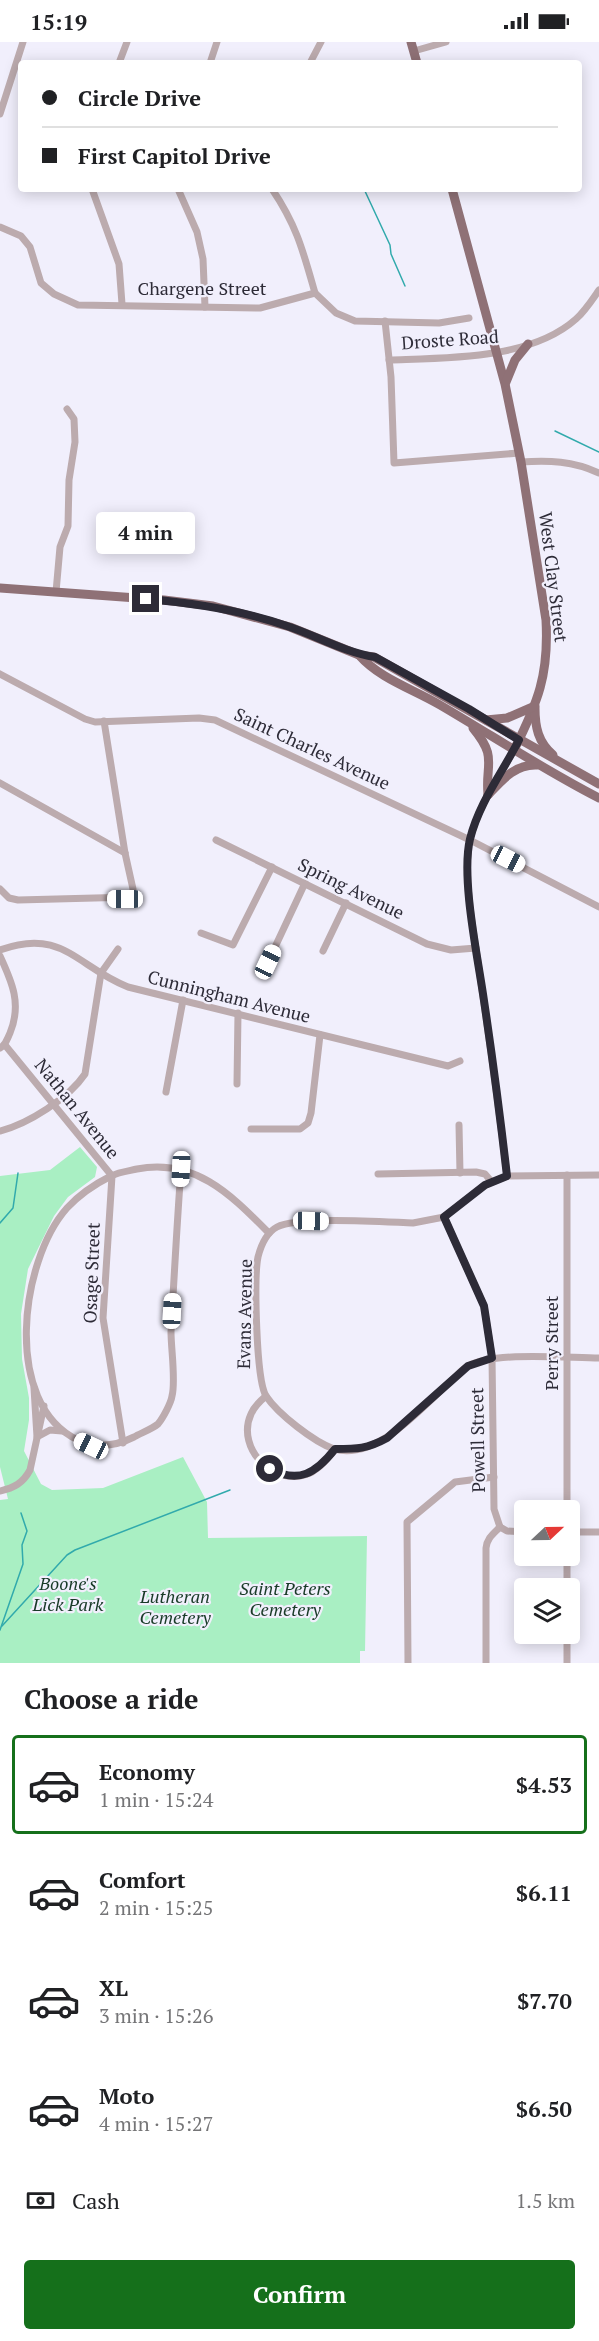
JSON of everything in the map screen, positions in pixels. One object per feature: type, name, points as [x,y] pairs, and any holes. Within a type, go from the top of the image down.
[{"type":"main road","name":"West Clay Street","points":[[453,192],[506,384],[538,566],[547,644],[541,691],[514,750]]},
{"type":"main road","points":[[506,384],[515,360],[528,344]]},
{"type":"main road","points":[[0,588],[176,601],[230,610],[290,627],[359,655],[375,657],[599,784]]},
{"type":"main road","points":[[359,655],[370,668],[599,798]]},
{"type":"main road","points":[[486,720],[507,718],[535,706],[535,725],[542,743],[546,749],[574,771]]},
{"type":"main road","points":[[468,722],[484,742],[488,751],[491,762],[487,782],[488,795]]},
{"type":"main road","points":[[488,795],[506,775],[518,768],[534,764],[540,766]]},
{"type":"street","points":[[0,114],[22,42]]},
{"type":"street","points":[[119,60],[127,42]]},
{"type":"street","points":[[211,60],[217,42]]},
{"type":"street","points":[[312,60],[321,42]]},
{"type":"street","points":[[413,46],[446,42]]},
{"type":"street","points":[[93,192],[119,264],[122,304]]},
{"type":"street","points":[[179,192],[197,232],[201,250],[205,307]]},
{"type":"street","points":[[274,192],[286,209],[300,237],[315,293],[336,313],[355,321],[439,323],[469,318]]},
{"type":"street","name":"Chargene Street","points":[[0,227],[21,236],[30,247],[41,283],[54,294],[78,305],[260,308],[315,293]]},
{"type":"street","name":"Droste Road","points":[[389,360],[454,358],[498,353],[528,344],[564,328],[577,318],[599,290]]},
{"type":"street","points":[[592,300],[599,305]]},
{"type":"street","points":[[385,321],[394,462],[520,458],[580,464],[599,472]]},
{"type":"street","points":[[56,592],[60,547],[69,526],[69,480],[75,442],[74,419],[68,409]]},
{"type":"street","name":"Saint Charles Avenue","points":[[0,674],[85,719],[104,721],[199,718],[215,720],[470,840],[599,908]]},
{"type":"street","points":[[0,889],[9,898],[30,900],[129,899],[133,897],[104,721]]},
{"type":"street","name":"West Clay Street","points":[[507,1176],[468,880],[470,840],[478,815],[514,750]]},
{"type":"street","points":[[0,783],[125,853]]},
{"type":"street","name":"Spring Avenue","points":[[216,840],[438,948],[451,950],[476,948]]},
{"type":"street","points":[[201,933],[233,945],[272,867]]},
{"type":"street","points":[[268,962],[304,884]]},
{"type":"street","points":[[323,951],[346,903]]},
{"type":"street","name":"Cunningham Avenue","points":[[0,950],[29,942],[46,944],[73,954],[101,973],[128,987],[448,1066],[460,1061]]},
{"type":"street","points":[[0,1131],[12,1128],[54,1104],[85,1074],[101,973],[118,949]]},
{"type":"street","points":[[0,956],[13,983],[16,996],[15,1021],[2,1047]]},
{"type":"street","points":[[166,1092],[183,1000]]},
{"type":"street","points":[[237,1084],[238,1013]]},
{"type":"street","points":[[251,1129],[300,1128],[308,1123],[320,1035]]},
{"type":"street","name":"Nathan Avenue","points":[[2,1047],[54,1104],[112,1176],[146,1167],[163,1166],[181,1169],[216,1185],[269,1233]]},
{"type":"street","points":[[459,1125],[460,1173]]},
{"type":"street","points":[[112,1176],[87,1191],[66,1209],[39,1256],[26,1320],[30,1372],[44,1406],[57,1426],[91,1446],[123,1443],[157,1424],[172,1396],[171,1335],[181,1169]]},
{"type":"street","points":[[378,1174],[481,1173],[491,1181]]},
{"type":"street","name":"Perry Street","points":[[567,1175],[567,1500]]},
{"type":"street","points":[[269,1233],[288,1223],[302,1221],[413,1223],[444,1217],[491,1181],[507,1176],[599,1175]]},
{"type":"street","name":"Osage Street","points":[[112,1176],[103,1318],[123,1443]]},
{"type":"street","name":"Powell Street","points":[[444,1217],[484,1306],[492,1358],[494,1509],[500,1527]]},
{"type":"street","name":"Evans Avenue","points":[[266,1396],[259,1378],[258,1259],[269,1233]]},
{"type":"street","points":[[335,1449],[323,1464],[311,1473],[297,1476],[282,1475],[270,1469],[253,1452],[247,1431],[252,1411],[266,1396],[294,1425],[335,1449],[360,1450],[387,1438],[468,1366],[492,1358],[599,1358]]},
{"type":"street","points":[[34,1382],[37,1437]]},
{"type":"street","points":[[0,1491],[11,1489],[26,1477],[30,1470],[44,1406]]},
{"type":"street","points":[[37,1437],[50,1430],[65,1432]]},
{"type":"street","points":[[408,1663],[407,1522],[455,1482],[494,1477]]},
{"type":"street","points":[[486,1663],[486,1548],[490,1536],[500,1527],[514,1531]]},
{"type":"street","points":[[580,1532],[599,1533]]},
{"type":"street","points":[[567,1644],[567,1663]]},
{"type":"green space","points":[[80,1147],[97,1167],[95,1177],[68,1197],[54,1216],[28,1269],[21,1314],[22,1359],[29,1398],[29,1420],[24,1451],[41,1484],[52,1490],[103,1488],[183,1457],[207,1502],[208,1538],[367,1536],[365,1651],[360,1651],[360,1663],[0,1663],[0,1500],[8,1499],[0,1467],[0,1176],[50,1170]]},
{"type":"waterway","points":[[365,192],[390,245],[391,254],[405,286]]},
{"type":"waterway","points":[[555,431],[599,452]]},
{"type":"waterway","points":[[0,1223],[13,1208],[18,1173]]},
{"type":"waterway","points":[[2,1626],[67,1555],[75,1550],[230,1490]]},
{"type":"waterway","points":[[0,1630],[23,1564],[22,1545],[27,1531],[21,1513]]},
{"type":"route","points":[[146,599],[199,604],[246,614],[290,627],[358,654],[375,657],[469,709],[519,740],[478,815],[470,840],[468,858],[468,880],[476,948],[495,1072],[507,1176],[485,1185],[444,1217],[484,1306],[492,1358],[468,1366],[387,1438],[375,1445],[360,1450],[335,1449],[323,1464],[311,1473],[297,1476],[282,1475],[270,1469]]},
{"type":"park label","name":"Boone's Lick Park","points":[[68,1594]]},
{"type":"park label","name":"Saint Peters Cemetery","points":[[285,1599]]},
{"type":"park label","name":"Lutheran Cemetery","points":[[175,1607]]}]
